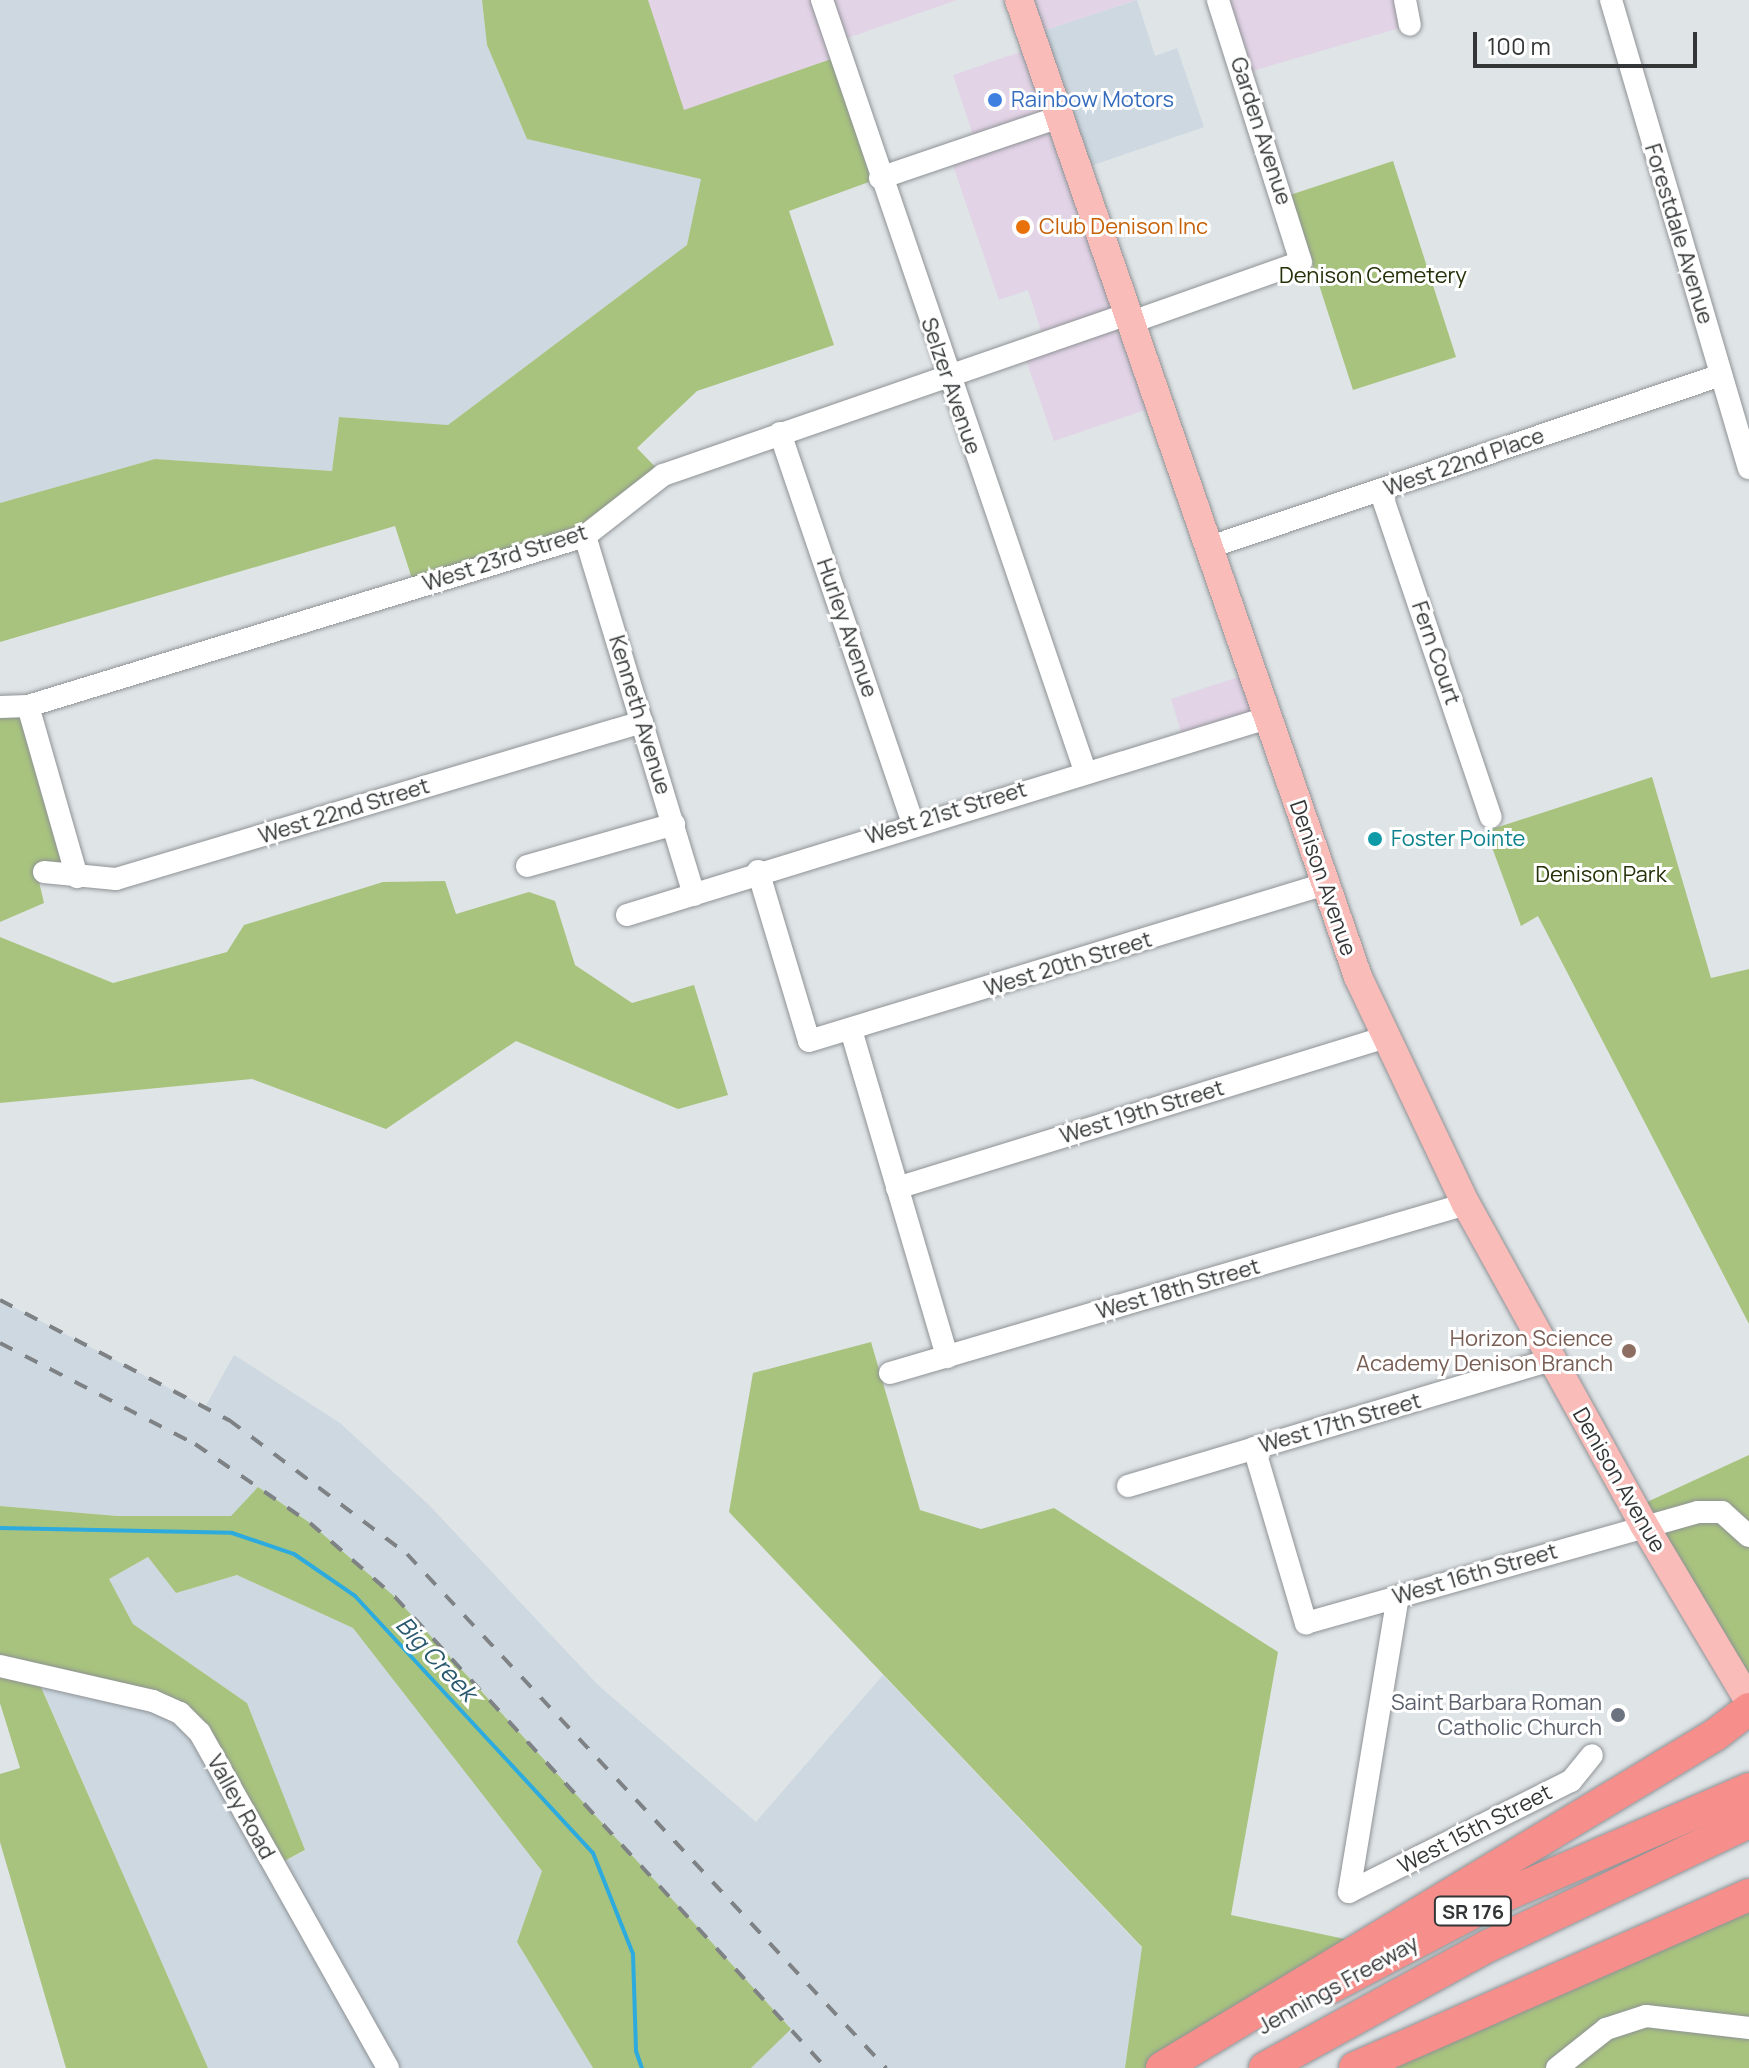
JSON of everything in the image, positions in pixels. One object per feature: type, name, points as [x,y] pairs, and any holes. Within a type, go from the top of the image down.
[{"type":"highway","points":[[1162,2068],[1200,2056],[1715,1735],[1749,1709]]},
{"type":"highway","name":"Jennings Freeway","points":[[1200,2056],[1510,1893],[1749,1789]]},
{"type":"highway","name":"Jennings Freeway","points":[[1265,2068],[1488,1946],[1749,1822]]},
{"type":"highway","points":[[1355,2068],[1749,1895]]},
{"type":"main road","name":"Denison Avenue","points":[[1019,0],[1325,884],[1386,1037],[1466,1204],[1551,1360],[1644,1525],[1749,1701]]},
{"type":"street","name":"Selzer Avenue","points":[[822,0],[947,377],[1085,771]]},
{"type":"street","name":"Garden Avenue","points":[[1218,0],[1301,262]]},
{"type":"street","points":[[1405,0],[1410,25]]},
{"type":"street","name":"Forestdale Avenue","points":[[1611,0],[1749,468]]},
{"type":"street","points":[[880,178],[1059,117]]},
{"type":"street","name":"West 23rd Street","points":[[0,707],[28,706],[585,536],[663,475],[947,377],[1301,262]]},
{"type":"street","name":"West 22nd Place","points":[[1207,548],[1721,375]]},
{"type":"street","name":"Hurley Avenue","points":[[780,433],[913,823]]},
{"type":"street","name":"Fern Court","points":[[1380,490],[1491,817]]},
{"type":"street","name":"Kenneth Avenue","points":[[585,536],[694,895]]},
{"type":"street","points":[[28,706],[77,877]]},
{"type":"street","name":"West 21st Street","points":[[627,915],[913,823],[1267,718]]},
{"type":"street","name":"West 22nd Street","points":[[44,872],[116,879],[642,722]]},
{"type":"street","points":[[527,866],[674,824]]},
{"type":"street","name":"West 20th Street","points":[[758,871],[809,1041],[1325,884]]},
{"type":"street","points":[[851,1030],[947,1357]]},
{"type":"street","name":"West 19th Street","points":[[897,1188],[1386,1037]]},
{"type":"street","name":"West 18th Street","points":[[890,1373],[1466,1204]]},
{"type":"street","name":"West 17th Street","points":[[1128,1486],[1551,1360]]},
{"type":"street","name":"West 16th Street","points":[[1254,1448],[1306,1623],[1644,1525]]},
{"type":"street","points":[[1644,1525],[1698,1512],[1722,1512],[1749,1536]]},
{"type":"street","name":"West 15th Street","points":[[1398,1597],[1349,1892],[1571,1781],[1592,1755]]},
{"type":"street","name":"Valley Road","points":[[0,1666],[153,1701],[180,1713],[200,1733],[388,2068]]},
{"type":"street","points":[[1557,2068],[1606,2029],[1646,2016],[1749,2028]]},
{"type":"shaded area","points":[[0,0],[482,0],[487,45],[527,139],[702,179],[687,245],[448,425],[339,417],[332,471],[155,459],[0,503]]},
{"type":"shaded area","points":[[648,0],[957,0],[836,42],[840,56],[683,111]]},
{"type":"shaded area","points":[[1019,0],[1136,0],[1031,35]]},
{"type":"shaded area","points":[[1137,0],[1155,56],[1177,48],[1204,127],[1076,171],[1031,35]]},
{"type":"shaded area","points":[[1218,0],[1405,0],[1410,25],[1242,74]]},
{"type":"shaded area","points":[[1035,47],[1157,406],[1054,441],[1023,351],[1045,343],[1028,290],[999,300],[949,154],[976,144],[953,75]]},
{"type":"shaded area","points":[[1251,673],[1267,718],[1184,742],[1171,699]]},
{"type":"shaded area","points":[[0,1300],[205,1407],[234,1355],[340,1423],[429,1505],[598,1685],[756,1822],[883,1675],[1142,1948],[1125,2068],[751,2068],[790,2029],[395,1597],[310,1523],[258,1487],[232,1516],[117,1516],[0,1506]]},
{"type":"shaded area","points":[[148,1557],[176,1593],[237,1575],[353,1628],[542,1871],[517,1942],[593,2068],[208,2068],[34,1670],[180,1713],[273,1866],[305,1851],[247,1703],[133,1624],[109,1579]]},
{"type":"green space","points":[[482,0],[648,0],[684,110],[840,56],[880,178],[789,211],[834,345],[697,391],[637,448],[663,475],[585,536],[415,588],[395,526],[0,642],[0,503],[155,459],[332,471],[339,417],[448,425],[687,245],[701,179],[527,139],[487,45]]},
{"type":"green space","name":"Denison Cemetery","points":[[1393,161],[1456,357],[1353,390],[1290,195]]},
{"type":"green space","points":[[28,706],[77,877],[37,873],[44,903],[0,922],[0,707]]},
{"type":"green space","name":"Denison Park","points":[[1652,777],[1711,978],[1749,969],[1749,1324],[1538,916],[1521,926],[1486,831]]},
{"type":"green space","points":[[445,881],[456,914],[529,892],[555,901],[575,965],[632,1003],[694,985],[728,1095],[678,1109],[516,1041],[386,1129],[252,1079],[0,1103],[0,937],[113,983],[227,952],[244,925],[383,882]]},
{"type":"green space","points":[[871,1342],[920,1510],[981,1529],[1054,1508],[1278,1652],[1231,1915],[1364,1943],[1162,2068],[1125,2068],[1142,1947],[729,1512],[753,1373]]},
{"type":"green space","points":[[1749,1455],[1749,1701],[1634,1508]]},
{"type":"green space","points":[[258,1487],[310,1523],[395,1597],[791,2029],[751,2068],[593,2068],[517,1942],[542,1871],[353,1628],[237,1575],[176,1593],[148,1557],[109,1579],[133,1624],[247,1703],[305,1850],[273,1867],[180,1713],[34,1671],[208,2068],[66,2068],[0,1842],[0,1774],[20,1768],[0,1703],[0,1506],[117,1516],[231,1516]]},
{"type":"green space","points":[[1749,1895],[1749,2068],[1355,2068]]},
{"type":"waterway","name":"Big Creek","points":[[0,1528],[232,1533],[294,1554],[355,1596],[593,1853],[633,1954],[636,2051],[642,2068]]},
{"type":"railway","points":[[0,1300],[229,1420],[407,1554],[886,2068]]},
{"type":"railway","points":[[0,1343],[195,1444],[310,1523],[395,1597],[826,2068]]},
{"type":"place","name":"Rainbow Motors","points":[[995,100]]},
{"type":"place","name":"Club Denison Inc","points":[[1023,227]]},
{"type":"place","name":"Foster Pointe","points":[[1375,839]]},
{"type":"place","name":"Horizon Science Academy Denison Branch","points":[[1629,1351]]},
{"type":"place","name":"Saint Barbara Roman Catholic Church","points":[[1618,1715]]}]
